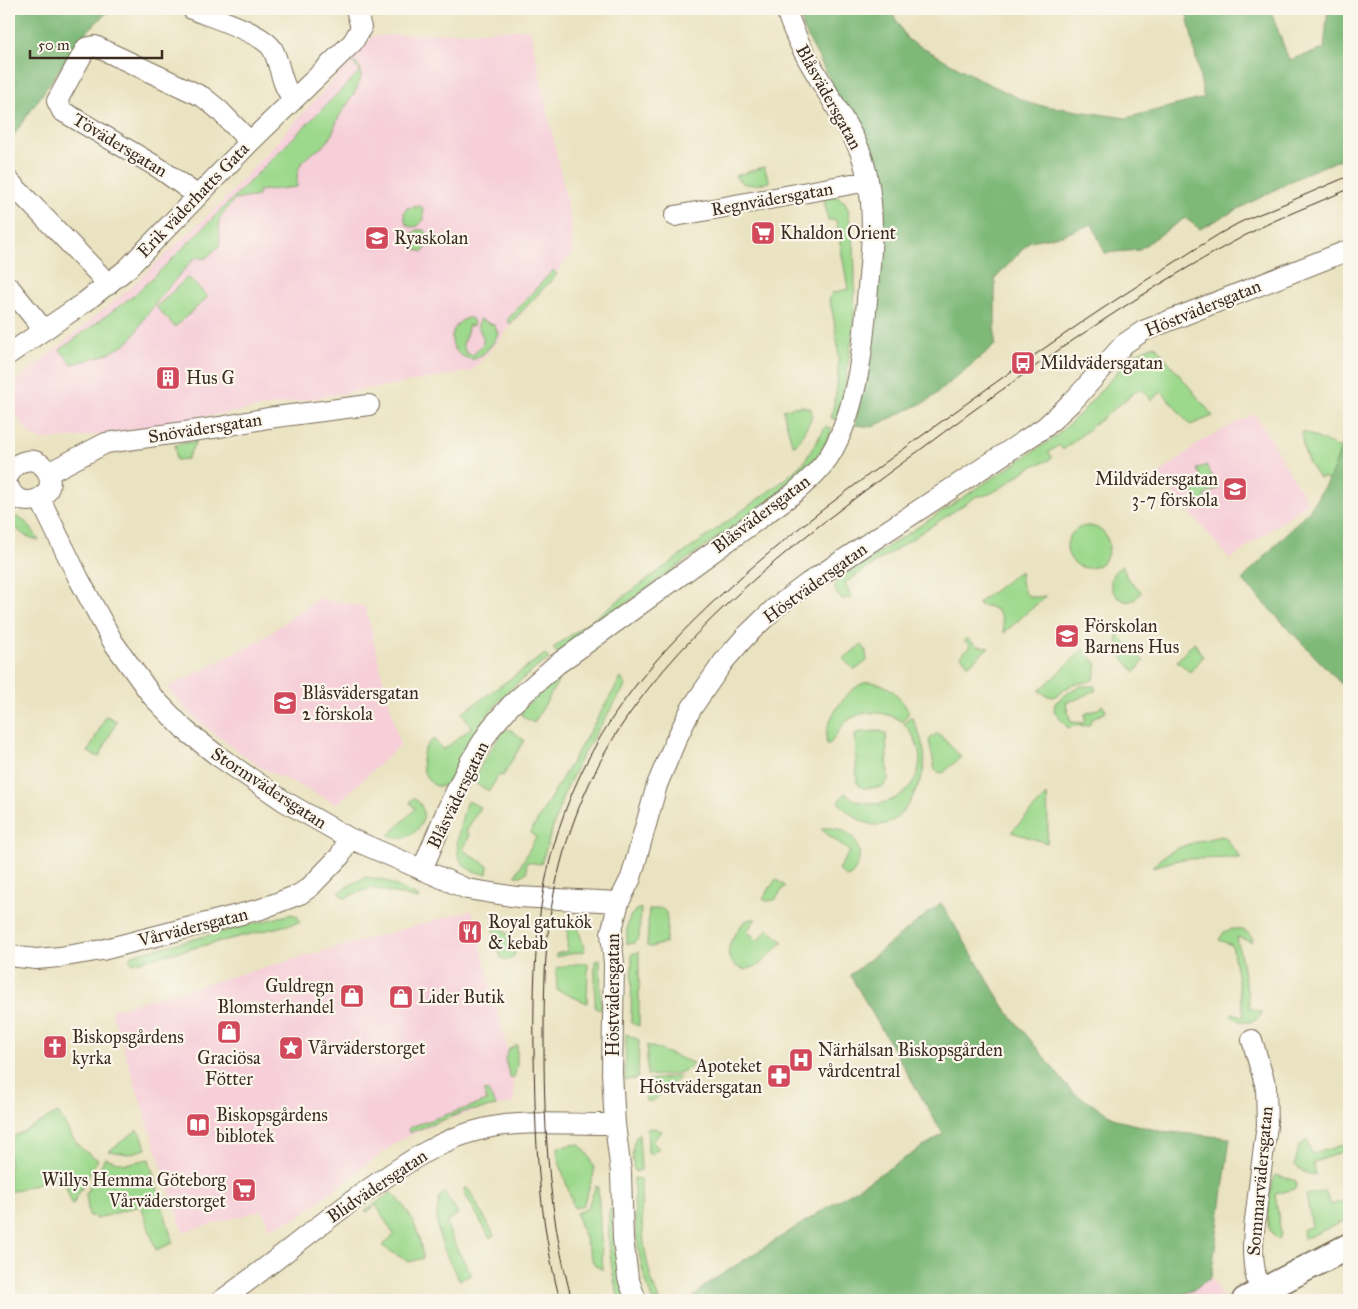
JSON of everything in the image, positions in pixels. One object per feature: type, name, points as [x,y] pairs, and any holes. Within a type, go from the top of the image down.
[{"type":"street","points":[[192,9],[255,34],[268,42],[281,68],[287,92],[294,99]]},
{"type":"street","name":"Erik väderhatts Gata","points":[[9,354],[108,285],[128,268],[250,142],[353,42],[361,28],[356,9]]},
{"type":"street","name":"Blåsvädersgatan","points":[[422,870],[447,810],[470,762],[491,728],[510,705],[556,665],[793,494],[815,473],[834,448],[844,428],[858,370],[866,316],[872,239],[868,181],[864,160],[858,145],[796,38],[786,9]]},
{"type":"street","name":"Tövädersgatan","points":[[198,196],[159,168],[62,110],[57,101],[86,48],[94,46],[203,97],[218,109],[250,142]]},
{"type":"street","points":[[9,181],[98,272],[108,285]]},
{"type":"street","name":"Regnvädersgatan","points":[[675,216],[868,181]]},
{"type":"street","name":"Höstvädersgatan","points":[[636,1300],[628,1278],[624,1249],[621,1173],[615,1124],[612,1073],[614,964],[611,933],[620,902],[631,878],[657,786],[691,708],[724,661],[745,637],[775,608],[808,583],[1045,427],[1075,400],[1107,361],[1124,344],[1143,331],[1349,250]]},
{"type":"street","points":[[9,287],[44,330]]},
{"type":"street","name":"Snövädersgatan","points":[[48,473],[106,443],[220,427],[268,418],[369,405]]},
{"type":"street","points":[[28,460],[38,462],[48,473],[49,486],[46,493],[40,499],[24,502],[17,498],[10,475],[28,460]]},
{"type":"street","name":"Stormvädersgatan","points":[[40,499],[79,579],[113,642],[159,703],[185,730],[218,756],[284,801],[349,838],[467,889],[517,897],[620,902]]},
{"type":"street","name":"Vårvädersgatan","points":[[9,956],[36,959],[102,950],[262,909],[300,894],[310,887],[340,856],[349,838]]},
{"type":"street","name":"Sommarvädersgatan","points":[[1252,1040],[1266,1087],[1267,1109],[1267,1126],[1252,1244],[1255,1280],[1253,1296]]},
{"type":"street","name":"Blidvädersgatan","points":[[222,1300],[300,1239],[377,1183],[417,1156],[458,1137],[482,1129],[509,1124],[615,1124]]},
{"type":"street","name":"Sommarvädersgatan","points":[[1253,1296],[1349,1246]]},
{"type":"shaded area","name":"Ryaskolan","points":[[530,29],[571,222],[572,254],[472,371],[101,435],[41,440],[30,434],[9,405],[9,387],[124,293],[223,201],[373,36]]},
{"type":"shaded area","name":"Mildvädersgatan 3-7 förskola","points":[[1255,414],[1308,503],[1230,559],[1158,475],[1204,439]]},
{"type":"shaded area","name":"Blåsvädersgatan 2 förskola","points":[[318,598],[365,607],[400,745],[337,804],[258,766],[194,718],[167,688],[261,640]]},
{"type":"shaded area","points":[[472,910],[512,1069],[515,1103],[485,1108],[442,1121],[398,1141],[298,1217],[269,1228],[263,1210],[183,1232],[111,1010]]},
{"type":"shaded area","points":[[1211,1277],[1224,1300],[1169,1300],[1193,1290]]},
{"type":"green space","points":[[9,9],[111,9],[84,34],[9,142]]},
{"type":"green space","points":[[799,9],[890,9],[907,39],[983,81],[1031,104],[1126,118],[1204,98],[1186,9],[1270,9],[1289,60],[1324,49],[1328,9],[1349,9],[1349,156],[1307,173],[1200,229],[1185,218],[1138,250],[1105,253],[1092,224],[1063,235],[1030,241],[995,279],[995,345],[929,400],[872,427],[855,425],[876,289],[885,206],[880,175],[803,28]]},
{"type":"green space","points":[[352,62],[359,66],[361,72],[357,88],[339,117],[329,139],[301,164],[298,172],[297,187],[258,191],[258,196],[234,200],[219,219],[220,245],[205,259],[196,257],[189,264],[144,318],[132,338],[126,344],[111,352],[72,364],[60,350],[134,295],[167,264],[360,71]]},
{"type":"green space","points":[[764,167],[770,182],[747,184],[742,183],[735,176]]},
{"type":"green space","points":[[836,196],[845,202],[848,209],[854,247],[855,275],[854,321],[846,381],[837,420],[831,418],[837,387],[838,358],[836,329],[829,298],[832,293],[848,289],[836,220],[828,220],[824,200],[825,198]]},
{"type":"green space","points":[[421,206],[423,208],[424,220],[418,226],[411,227],[406,224],[404,213],[407,208]]},
{"type":"green space","points":[[417,230],[424,230],[426,232],[426,248],[423,252],[412,248],[409,242],[411,234]]},
{"type":"green space","points":[[553,270],[557,274],[510,324],[507,320]]},
{"type":"green space","points":[[188,277],[208,297],[175,327],[156,307]]},
{"type":"green space","points":[[467,318],[471,318],[474,322],[473,326],[469,325],[463,345],[466,353],[473,355],[483,344],[483,337],[478,327],[479,319],[494,325],[498,333],[489,348],[475,359],[466,358],[460,354],[452,343],[454,329]]},
{"type":"green space","points":[[1155,345],[1213,416],[1190,425],[1162,392],[1151,400],[1140,388],[1063,450],[1059,445],[1049,452],[1052,458],[1050,460],[1031,467],[998,490],[977,496],[845,583],[852,598],[842,599],[838,595],[835,591],[837,580],[1054,438],[1082,412],[1133,354]]},
{"type":"green space","points":[[803,406],[811,409],[812,414],[810,421],[795,445],[792,444],[783,410]]},
{"type":"green space","points":[[826,426],[832,429],[825,444],[793,483],[557,653],[553,648],[783,481],[804,462]]},
{"type":"green space","points":[[1349,427],[1349,692],[1242,580],[1311,508],[1331,475]]},
{"type":"green space","points":[[1302,431],[1349,453],[1332,482],[1323,477],[1320,479],[1312,468],[1304,450]]},
{"type":"green space","points":[[196,441],[187,459],[176,460],[175,445]]},
{"type":"green space","points":[[1206,465],[1219,488],[1205,495],[1206,499],[1198,504],[1193,495],[1193,486],[1202,479],[1197,469]]},
{"type":"green space","points":[[9,515],[23,520],[39,541],[24,535],[9,522]]},
{"type":"green space","points":[[1092,526],[1100,529],[1106,535],[1109,547],[1106,559],[1100,565],[1084,568],[1076,565],[1070,559],[1067,543],[1070,535],[1076,529]]},
{"type":"green space","points":[[1123,566],[1127,578],[1141,591],[1135,599],[1128,601],[1121,600],[1112,588],[1111,580],[1114,572]]},
{"type":"green space","points":[[1020,571],[1023,588],[1028,595],[1032,597],[1046,596],[1004,633],[1001,616],[998,612],[990,607],[978,605],[978,603]]},
{"type":"green space","points":[[1117,634],[1144,661],[1135,672],[1118,652]]},
{"type":"green space","points":[[966,638],[977,646],[989,647],[969,665],[961,656],[970,646],[964,640]]},
{"type":"green space","points":[[1194,642],[1203,657],[1190,672],[1177,661]]},
{"type":"green space","points":[[862,644],[866,651],[867,661],[854,669],[843,659]]},
{"type":"green space","points":[[1084,649],[1097,664],[1094,679],[1088,682],[1073,684],[1054,697],[1039,691]]},
{"type":"green space","points":[[545,654],[549,659],[511,689],[480,725],[447,783],[438,786],[432,784],[427,778],[422,763],[423,754],[427,746],[434,739],[443,750],[472,727],[462,713]]},
{"type":"green space","points":[[621,678],[626,685],[583,754],[563,796],[541,864],[527,862],[527,872],[521,876],[515,876],[536,837],[530,833]]},
{"type":"green space","points":[[559,680],[534,723],[523,717],[521,712],[524,707]]},
{"type":"green space","points":[[867,682],[881,684],[897,695],[909,712],[903,722],[880,713],[864,713],[849,719],[829,745],[827,745],[828,727],[837,708],[851,691]]},
{"type":"green space","points":[[1080,686],[1095,686],[1095,691],[1067,702],[1066,705],[1071,722],[1083,723],[1085,721],[1085,714],[1100,708],[1102,705],[1106,710],[1105,713],[1094,717],[1088,726],[1078,725],[1068,728],[1054,711],[1055,703]]},
{"type":"green space","points":[[106,716],[117,721],[99,757],[88,752]]},
{"type":"green space","points":[[911,716],[919,735],[925,761],[919,784],[903,812],[894,820],[876,825],[867,823],[857,818],[838,802],[845,793],[858,801],[872,804],[885,802],[898,797],[909,788],[916,776],[920,762],[917,744],[904,724]]},
{"type":"green space","points":[[505,729],[511,730],[524,740],[503,776],[499,775],[489,791],[474,781],[482,763]]},
{"type":"green space","points":[[881,731],[886,734],[888,779],[883,787],[862,788],[857,783],[855,735],[860,732]]},
{"type":"green space","points":[[939,734],[961,757],[943,773],[935,770],[929,740],[934,735]]},
{"type":"green space","points":[[1047,795],[1047,843],[1011,832]]},
{"type":"green space","points":[[413,798],[420,804],[423,811],[423,819],[419,827],[414,833],[406,837],[398,838],[389,835],[415,809],[410,802]]},
{"type":"green space","points":[[468,801],[480,807],[466,832],[470,835],[463,850],[488,866],[487,874],[473,871],[464,865],[459,857],[457,848],[458,837]]},
{"type":"green space","points":[[836,828],[844,831],[856,843],[859,859],[857,867],[851,875],[846,877],[838,869],[850,852],[821,829]]},
{"type":"green space","points":[[1221,836],[1225,837],[1241,858],[1182,859],[1152,867],[1167,854],[1175,850]]},
{"type":"green space","points":[[365,877],[384,880],[419,897],[418,899],[371,888],[345,898],[340,895],[343,889]]},
{"type":"green space","points":[[776,879],[785,886],[775,900],[766,901],[763,898]]},
{"type":"green space","points":[[941,903],[1004,1007],[1072,1092],[1120,1121],[1160,1131],[1230,1138],[1211,1277],[1193,1290],[1169,1300],[690,1300],[708,1283],[943,1134],[850,975]]},
{"type":"green space","points":[[641,908],[639,938],[634,943],[627,944],[628,923],[632,914]]},
{"type":"green space","points":[[659,908],[665,911],[667,916],[665,943],[651,947],[647,946],[649,910]]},
{"type":"green space","points":[[292,914],[297,916],[300,922],[132,963],[129,959],[132,955],[139,953]]},
{"type":"green space","points":[[497,918],[499,918],[515,948],[514,957],[505,960],[501,958],[493,929]]},
{"type":"green space","points":[[750,919],[756,919],[747,931],[758,941],[768,929],[783,942],[759,965],[745,970],[733,964],[728,950],[740,926]]},
{"type":"green space","points":[[568,923],[577,924],[585,951],[556,957],[556,954],[567,951]]},
{"type":"green space","points":[[1232,929],[1244,931],[1253,939],[1251,942],[1237,937],[1249,1007],[1262,1013],[1256,1020],[1247,1022],[1234,1018],[1231,1014],[1244,1017],[1232,945],[1219,940],[1224,932]]},
{"type":"green space","points":[[639,952],[639,1026],[631,1023],[632,954]]},
{"type":"green space","points":[[600,959],[600,1010],[595,1008],[595,961]]},
{"type":"green space","points":[[586,962],[588,964],[587,1003],[557,990],[556,968]]},
{"type":"green space","points":[[626,1034],[639,1040],[638,1077],[625,1080]]},
{"type":"green space","points":[[517,1045],[517,1066],[514,1077],[510,1078],[505,1059],[509,1049]]},
{"type":"green space","points":[[647,1045],[693,1063],[690,1067],[679,1073],[647,1075]]},
{"type":"green space","points":[[681,1076],[653,1101],[646,1101],[648,1080]]},
{"type":"green space","points":[[487,1090],[496,1106],[464,1112],[409,1133],[408,1129],[410,1127],[487,1101],[484,1091]]},
{"type":"green space","points":[[58,1113],[78,1145],[98,1159],[72,1205],[63,1176],[9,1192],[9,1139]]},
{"type":"green space","points":[[654,1128],[662,1131],[652,1141],[659,1148],[651,1154],[648,1152],[647,1129]]},
{"type":"green space","points":[[137,1130],[142,1136],[146,1149],[128,1154],[109,1151]]},
{"type":"green space","points":[[639,1133],[641,1170],[635,1172],[632,1152],[634,1141]]},
{"type":"green space","points":[[1307,1140],[1312,1154],[1349,1143],[1349,1149],[1313,1163],[1316,1174],[1310,1174],[1301,1170],[1295,1164],[1299,1146]]},
{"type":"green space","points":[[578,1144],[589,1157],[594,1173],[583,1206],[574,1208],[558,1158],[558,1147]]},
{"type":"green space","points":[[105,1158],[125,1164],[149,1159],[173,1243],[156,1250],[141,1205],[96,1219],[93,1216],[89,1216],[86,1194]]},
{"type":"green space","points":[[1276,1175],[1296,1181],[1295,1189],[1275,1194],[1281,1234],[1279,1240],[1273,1235],[1268,1223],[1270,1193]]},
{"type":"green space","points":[[634,1178],[640,1179],[641,1183],[646,1257],[659,1300],[653,1300],[643,1270],[637,1240]]},
{"type":"green space","points":[[596,1186],[598,1187],[603,1270],[593,1262],[576,1213],[587,1209]]},
{"type":"green space","points":[[464,1188],[467,1188],[471,1193],[494,1235],[490,1238],[465,1194]]},
{"type":"green space","points":[[1325,1191],[1331,1205],[1349,1199],[1349,1219],[1304,1239],[1302,1230],[1312,1226],[1306,1195]]},
{"type":"green space","points":[[444,1192],[458,1214],[446,1223],[457,1249],[472,1275],[459,1280],[442,1244],[437,1225],[440,1197]]},
{"type":"green space","points":[[390,1193],[398,1198],[413,1221],[423,1258],[409,1262],[382,1246],[394,1235],[376,1205],[367,1212],[365,1211]]},
{"type":"green space","points":[[612,1208],[615,1248],[626,1300],[619,1300],[612,1267],[609,1244],[609,1210]]},
{"type":"tram line","points":[[560,1300],[547,1238],[539,1176],[534,1024],[536,947],[543,896],[554,845],[569,802],[587,762],[608,724],[660,656],[690,624],[756,564],[845,492],[1053,342],[1220,233],[1245,220],[1349,176]]},
{"type":"tram line","points":[[572,1300],[558,1237],[549,1174],[544,1078],[545,967],[551,908],[567,840],[595,772],[619,729],[663,671],[731,600],[807,535],[963,418],[1081,335],[1204,258],[1284,216],[1349,189]]},
{"type":"place","name":"Khaldon Orient","points":[[763,233]]},
{"type":"place","name":"Ryaskolan","points":[[377,238]]},
{"type":"place","name":"Mildvädersgatan","points":[[1023,363]]},
{"type":"place","name":"Hus G","points":[[168,378]]},
{"type":"place","name":"Mildvädersgatan 3-7 förskola","points":[[1235,489]]},
{"type":"place","name":"Förskolan Barnens Hus","points":[[1067,636]]},
{"type":"place","name":"Blåsvädersgatan 2 förskola","points":[[285,703]]},
{"type":"place","name":"Royal gatukök & kebab","points":[[470,932]]},
{"type":"place","name":"Guldregn Blomsterhandel","points":[[352,996]]},
{"type":"place","name":"Lider Butik","points":[[401,997]]},
{"type":"place","name":"Graciösa Fötter","points":[[229,1032]]},
{"type":"place","name":"Biskopsgårdens kyrka","points":[[55,1047]]},
{"type":"place","name":"Vårväderstorget","points":[[291,1048]]},
{"type":"place","name":"Närhälsan Biskopsgården vårdcentral","points":[[801,1060]]},
{"type":"place","name":"Apoteket Höstvädersgatan","points":[[779,1076]]},
{"type":"place","name":"Biskopsgårdens biblotek","points":[[198,1125]]},
{"type":"place","name":"Willys Hemma Göteborg Vårväderstorget","points":[[244,1190]]}]
